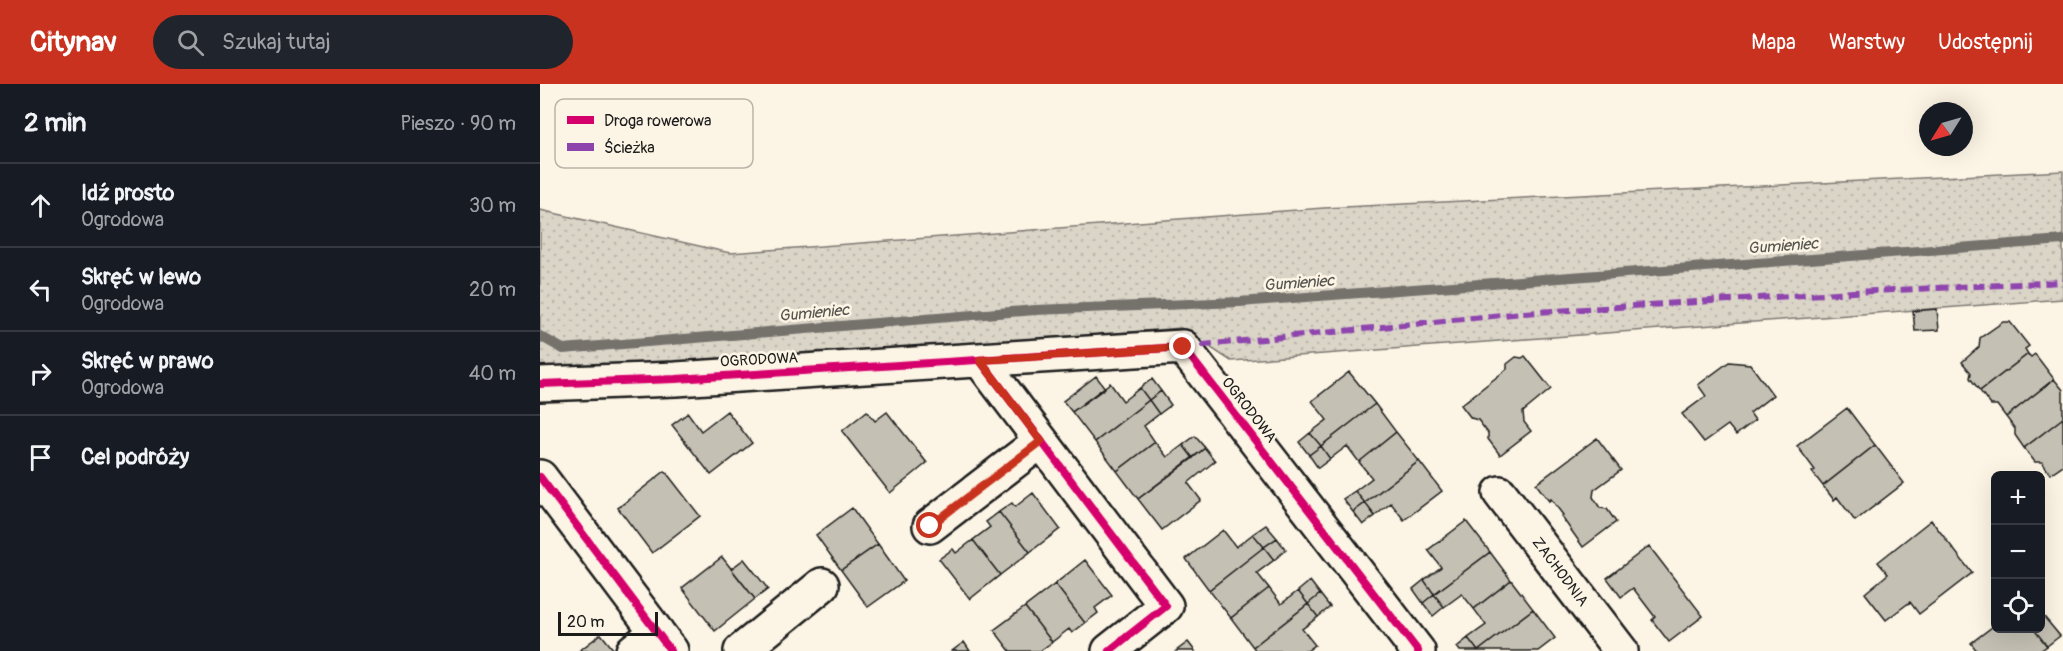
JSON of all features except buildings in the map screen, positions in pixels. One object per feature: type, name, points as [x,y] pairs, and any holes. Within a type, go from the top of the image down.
[{"type":"street","name":"OGRODOWA","points":[[540,384],[676,379],[1183,347],[1418,651]]},
{"type":"street","points":[[980,360],[1166,606],[1109,651]]},
{"type":"street","points":[[930,526],[1041,441]]},
{"type":"street","points":[[541,480],[653,645]]},
{"type":"street","name":"ZACHODNIA","points":[[1500,493],[1621,651]]},
{"type":"street","points":[[741,651],[822,585]]},
{"type":"shaded area","points":[[2063,171],[2063,299],[1231,361],[1181,328],[826,356],[540,373],[540,210],[730,253],[1324,208]]},
{"type":"waterway","name":"Gumieniec","points":[[540,336],[563,349],[1035,310],[1240,302],[2063,240]]},
{"type":"marked path","points":[[1183,347],[1523,313],[1853,292],[2063,282]]},
{"type":"cycle path","points":[[540,384],[676,379],[1183,347],[1418,651]]},
{"type":"cycle path","points":[[980,360],[1166,606],[1109,651]]},
{"type":"cycle path","points":[[540,477],[671,651]]},
{"type":"route","points":[[930,526],[1041,441],[980,360],[1183,347]]}]
